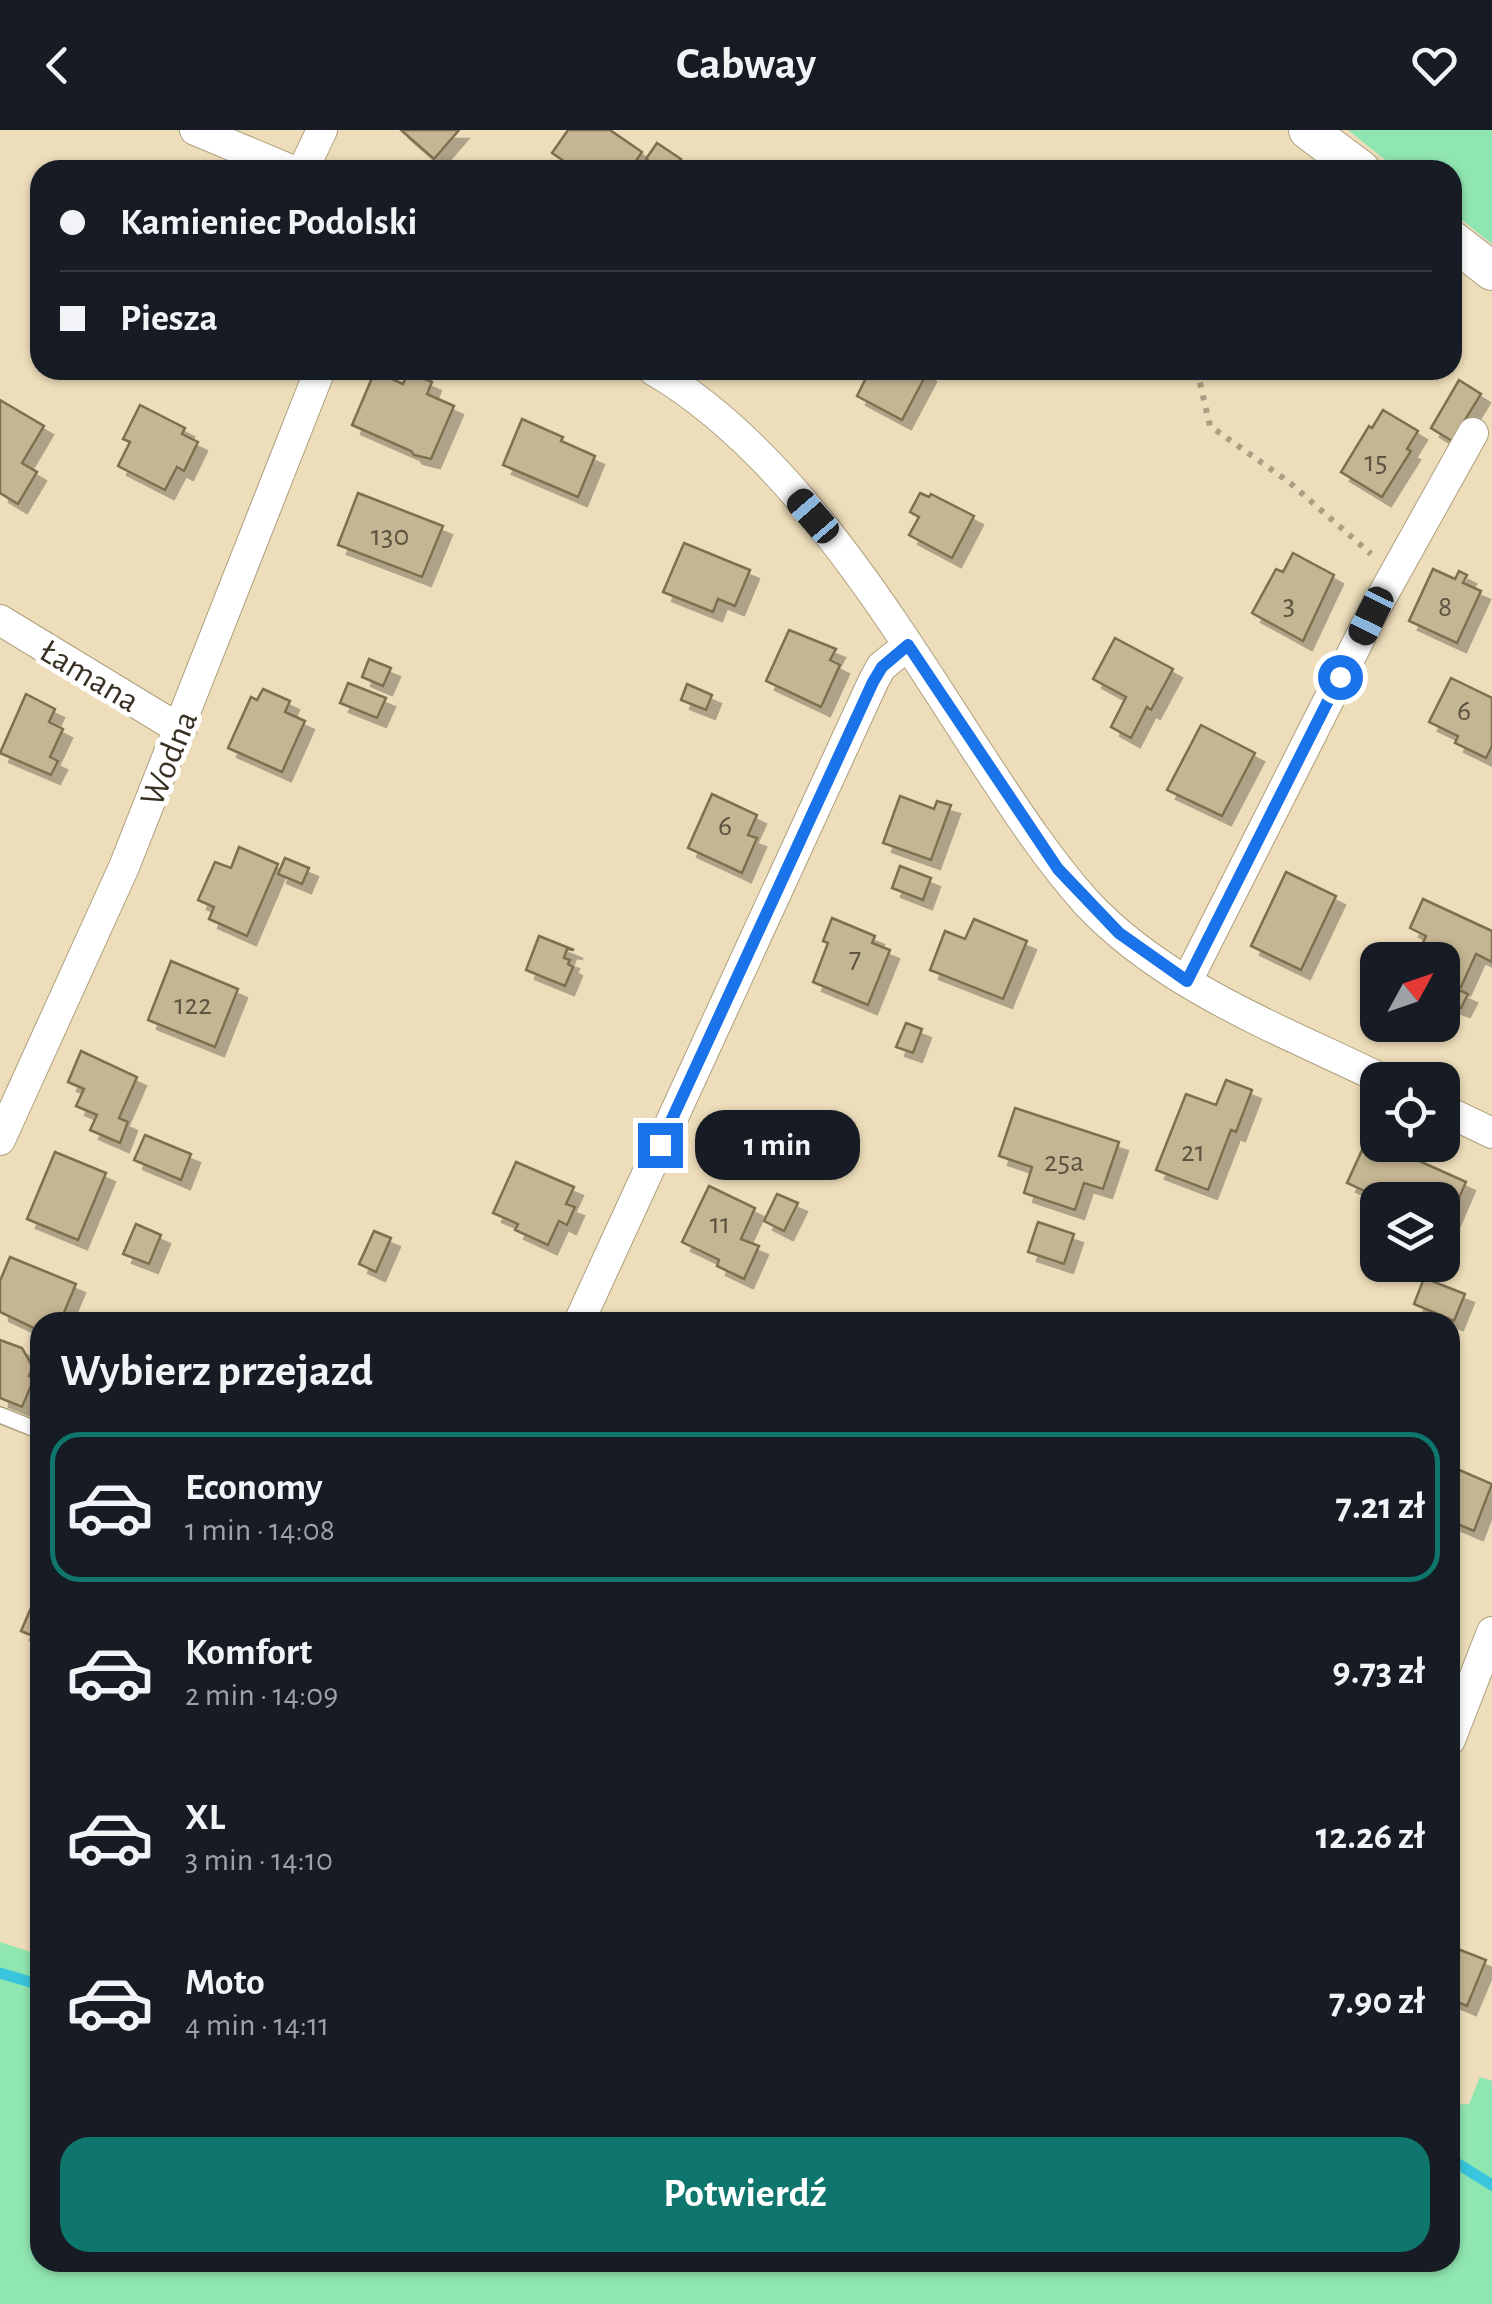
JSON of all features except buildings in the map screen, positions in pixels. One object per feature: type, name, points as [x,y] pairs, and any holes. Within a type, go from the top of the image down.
[{"type":"street","points":[[195,130],[267,160]]},
{"type":"street","points":[[308,160],[322,130]]},
{"type":"street","points":[[1308,130],[1348,160]]},
{"type":"street","points":[[1462,248],[1492,271]]},
{"type":"street","name":"Wodna","points":[[0,1140],[124,868],[316,380]]},
{"type":"street","points":[[668,380],[702,403],[749,444],[813,516],[908,645],[1058,869],[1119,933],[1187,981],[1360,1068]]},
{"type":"street","points":[[1187,981],[1394,574],[1473,433]]},
{"type":"street","name":"Łamana","points":[[0,620],[180,730]]},
{"type":"street","points":[[584,1312],[873,682],[882,667],[908,645]]},
{"type":"street","points":[[1460,1117],[1492,1133]]},
{"type":"street","points":[[1460,1707],[1492,1632]]},
{"type":"lane","points":[[0,1415],[30,1427]]},
{"type":"path","points":[[1199,380],[1210,426],[1289,482],[1394,574]]},
{"type":"green space","points":[[1348,130],[1492,130],[1492,244],[1462,220],[1462,160],[1386,160]]},
{"type":"green space","points":[[0,1942],[30,1952],[30,2272],[1460,2272],[1460,2104],[1469,2104],[1480,2077],[1492,2081],[1492,2304],[0,2304]]},
{"type":"waterway","points":[[0,1973],[30,1982]]},
{"type":"waterway","points":[[1460,2165],[1492,2185]]},
{"type":"route","points":[[660,1145],[873,682],[882,667],[908,645],[1058,869],[1119,933],[1187,981],[1340,677]]}]
